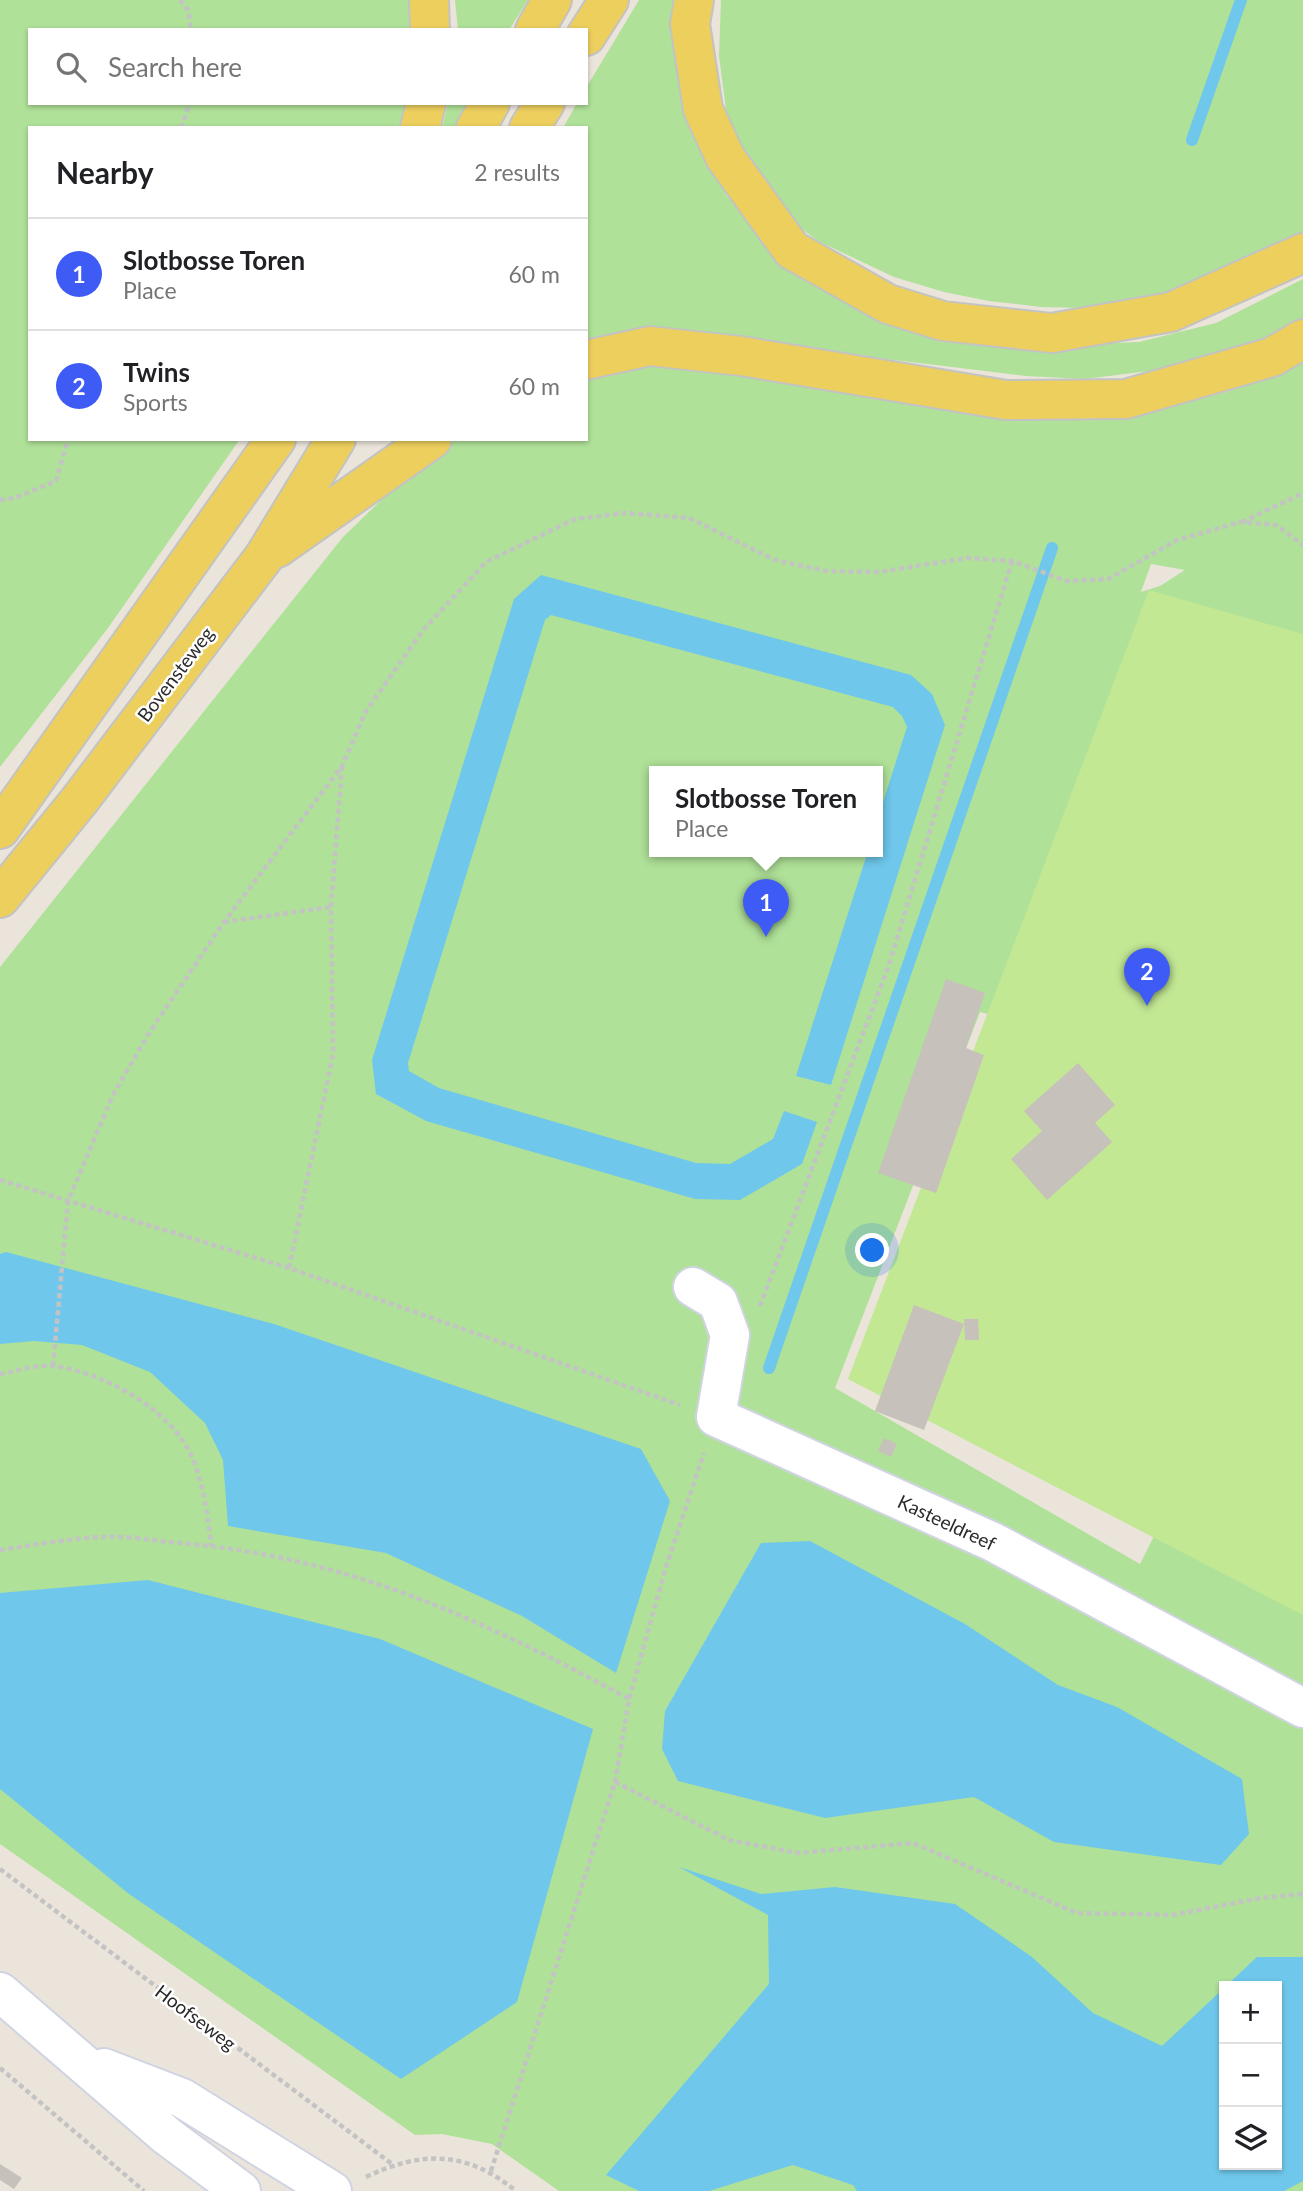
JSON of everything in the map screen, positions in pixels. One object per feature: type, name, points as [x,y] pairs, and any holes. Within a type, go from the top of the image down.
[{"type":"main road","points":[[429,0],[430,28]]},
{"type":"main road","points":[[536,28],[552,0]]},
{"type":"main road","points":[[588,33],[608,0]]},
{"type":"main road","points":[[694,0],[690,24],[703,109],[725,157],[792,250],[888,304],[943,321],[1052,333],[1171,312],[1303,253]]},
{"type":"main road","points":[[420,126],[426,105]]},
{"type":"main road","points":[[477,126],[489,105]]},
{"type":"main road","points":[[530,126],[544,105]]},
{"type":"main road","points":[[588,360],[650,346],[741,356],[1006,400],[1126,399],[1272,357],[1303,339]]},
{"type":"main road","points":[[0,829],[275,441]]},
{"type":"main road","name":"Bovensteweg","points":[[0,898],[79,801],[264,557],[336,441]]},
{"type":"main road","points":[[264,557],[429,441]]},
{"type":"street","points":[[693,1287],[718,1302],[730,1335],[716,1417]]},
{"type":"street","name":"Kasteeldreef","points":[[716,1417],[992,1542],[1303,1708]]},
{"type":"street","points":[[0,1992],[167,2136],[242,2191]]},
{"type":"street","points":[[82,2060],[182,2098],[332,2191]]},
{"type":"path","points":[[180,0],[188,10],[191,28]]},
{"type":"path","points":[[182,126],[189,105]]},
{"type":"path","points":[[0,499],[15,498],[56,481],[67,441]]},
{"type":"path","points":[[53,1366],[68,1201],[113,1095],[149,1032],[223,922],[342,766],[373,701],[424,629],[486,562],[575,519],[625,513],[689,518],[775,560],[826,572],[879,572],[967,558],[1012,561],[1067,581],[1108,579],[1177,540],[1241,522],[1303,493]]},
{"type":"path","points":[[1241,522],[1276,525],[1303,545]]},
{"type":"path","points":[[730,1335],[750,1325],[758,1311],[889,965],[1012,561]]},
{"type":"path","points":[[289,1268],[333,1054],[331,907],[342,766]]},
{"type":"path","points":[[223,922],[331,907]]},
{"type":"path","points":[[0,1180],[289,1268],[716,1417],[666,1567],[629,1699],[615,1782],[491,2171],[516,2191]]},
{"type":"path","points":[[0,1374],[53,1366],[112,1384],[154,1408],[191,1454],[206,1498],[211,1546]]},
{"type":"path","points":[[0,1550],[102,1536],[237,1548],[340,1570],[426,1600],[520,1640],[629,1699]]},
{"type":"path","points":[[615,1782],[729,1840],[798,1853],[913,1843],[1077,1913],[1174,1915],[1260,1898],[1303,1894]]},
{"type":"path","name":"Hoofseweg","points":[[0,1869],[393,2164],[439,2157],[491,2171]]},
{"type":"path","points":[[0,2068],[144,2191]]},
{"type":"green space","points":[[0,0],[410,0],[413,28],[28,28],[28,105],[409,105],[403,126],[28,126],[28,441],[239,441],[108,628],[0,767]]},
{"type":"green space","points":[[455,0],[528,0],[510,28],[458,28]]},
{"type":"green space","points":[[639,0],[673,0],[673,27],[687,124],[726,195],[773,248],[1051,346],[1139,342],[1216,323],[1303,279],[1303,323],[1253,345],[1165,369],[1085,379],[1026,376],[853,355],[624,334],[588,340],[588,126],[564,126],[576,105],[588,105],[588,85]]},
{"type":"green space","points":[[721,0],[1303,0],[1303,241],[1163,297],[1088,308],[1041,307],[989,301],[944,292],[894,277],[818,241],[794,223],[737,144],[727,117],[719,56]]},
{"type":"green space","points":[[448,105],[468,105],[456,126],[442,126]]},
{"type":"green space","points":[[1303,360],[1303,2191],[559,2191],[492,2144],[442,2134],[415,2135],[0,1844],[0,967],[343,537],[404,478],[450,441],[588,441],[588,373],[643,366],[672,367],[918,401],[1168,407],[1227,392]],"holes":[[[1151,564],[1185,570],[1160,586],[1141,592]],[[980,1012],[1179,1065],[1174,1496],[1140,1564],[835,1388]]]},
{"type":"green space","points":[[1149,590],[1303,634],[1303,1615],[848,1379]]},
{"type":"water","points":[[541,575],[911,675],[932,694],[945,725],[831,1085],[796,1076],[866,857],[883,857],[883,802],[907,727],[902,716],[893,707],[551,615],[545,620],[408,1063],[409,1071],[439,1088],[696,1163],[730,1164],[773,1139],[784,1111],[817,1122],[802,1164],[740,1200],[695,1199],[426,1121],[376,1094],[372,1060],[514,599]]},
{"type":"water","points":[[6,1252],[274,1324],[641,1449],[670,1501],[616,1673],[522,1616],[386,1553],[228,1526],[223,1460],[205,1423],[150,1372],[82,1345],[34,1341],[0,1344],[0,1254]]},
{"type":"water","points":[[810,1541],[965,1624],[1058,1685],[1117,1707],[1242,1779],[1249,1834],[1221,1865],[1054,1842],[974,1797],[825,1818],[678,1781],[662,1749],[665,1711],[761,1543]]},
{"type":"water","points":[[148,1580],[380,1639],[593,1729],[517,2002],[401,2079],[129,1894],[0,1789],[0,1593]]},
{"type":"water","points":[[679,1867],[761,1894],[835,1887],[955,1904],[1032,1957],[1093,2013],[1162,2046],[1219,1993],[1219,2170],[1282,2170],[1282,1981],[1231,1981],[1257,1957],[1303,1957],[1303,2181],[1284,2191],[857,2191],[853,2185],[793,2165],[709,2191],[639,2191],[606,2175],[769,1984],[768,1915]]},
{"type":"building","points":[[946,979],[985,993],[966,1048],[984,1055],[936,1193],[878,1173]]},
{"type":"building","points":[[1078,1063],[1115,1105],[1095,1123],[1112,1142],[1047,1200],[1011,1159],[1042,1131],[1024,1111]]},
{"type":"building","points":[[914,1305],[964,1324],[924,1430],[875,1411]]},
{"type":"building","points":[[964,1319],[978,1319],[979,1340],[965,1340]]},
{"type":"building","points":[[884,1438],[897,1444],[891,1457],[878,1451]]},
{"type":"building","points":[[0,2164],[22,2178],[14,2189],[0,2180]]},
{"type":"waterway","points":[[1192,140],[1241,0]]},
{"type":"waterway","points":[[769,1368],[1052,548]]},
{"type":"place","name":"Slotbosse Toren","points":[[766,937]]},
{"type":"place","name":"Twins","points":[[1147,1006]]}]
